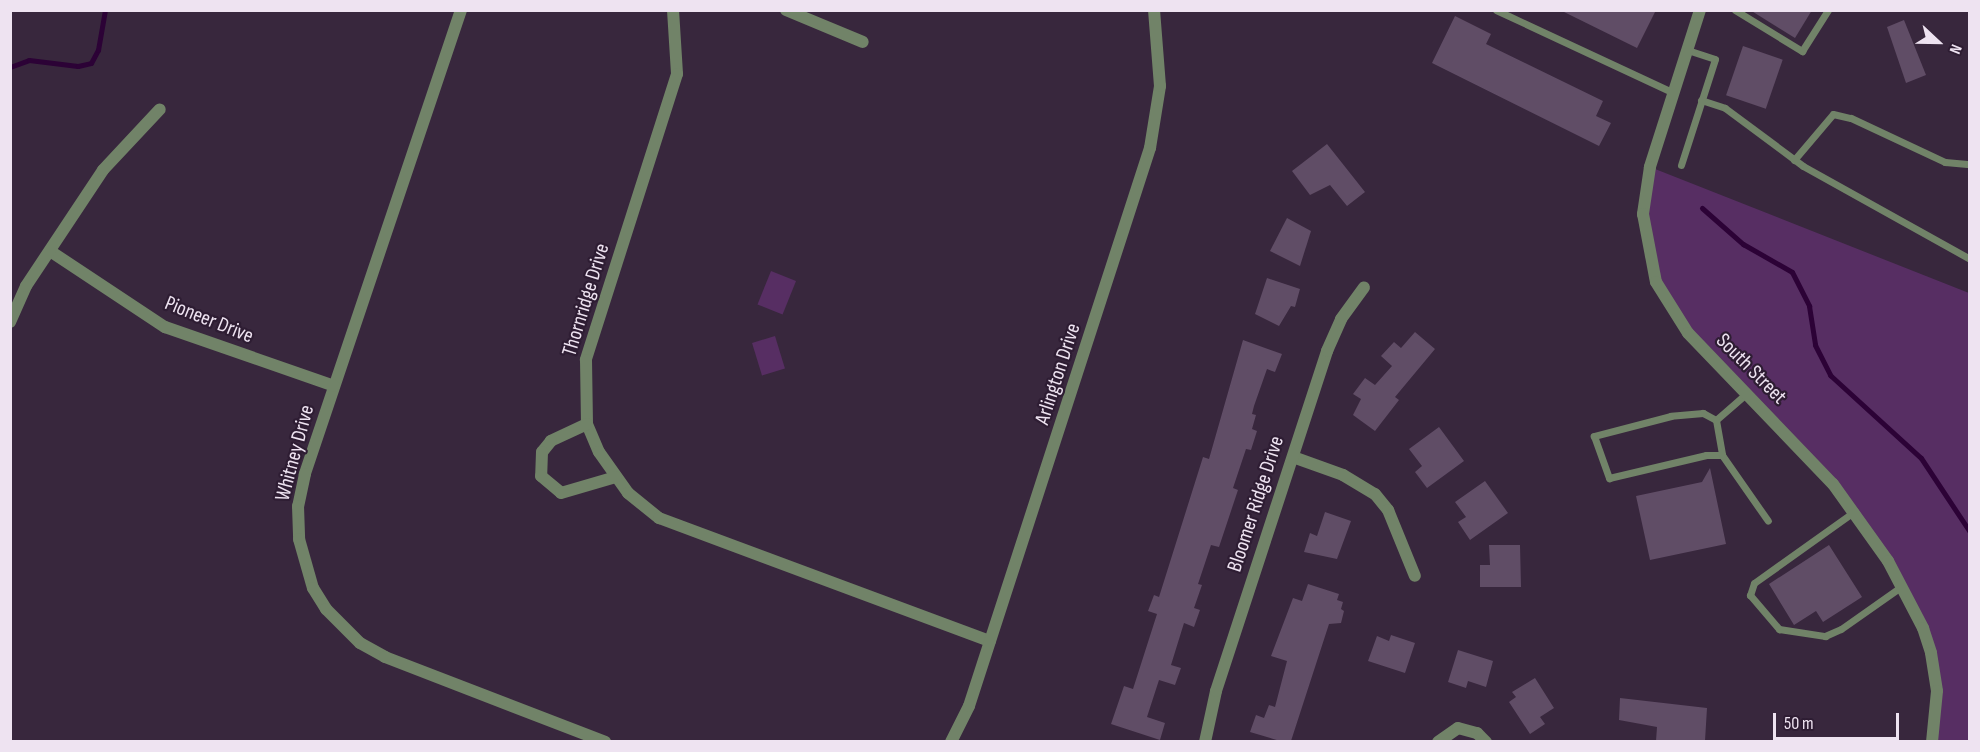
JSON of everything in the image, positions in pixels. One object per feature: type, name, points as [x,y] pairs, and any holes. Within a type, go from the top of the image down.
[{"type":"street","name":"Whitney Drive","points":[[461,10],[334,386],[298,506],[303,561],[326,609],[351,636],[385,657],[604,741]]},
{"type":"street","points":[[786,10],[862,42]]},
{"type":"street","name":"Arlington Drive","points":[[951,741],[969,706],[1150,148],[1160,86],[1154,10]]},
{"type":"street","name":"South Street","points":[[1700,10],[1650,167],[1643,214],[1650,261],[1674,316],[1855,511],[1902,586],[1931,653],[1937,692],[1932,741]]},
{"type":"street","name":"Thornridge Drive","points":[[678,12],[677,74],[586,360],[587,424],[616,477],[660,518],[990,641]]},
{"type":"street","points":[[10,322],[26,286],[103,170],[160,109]]},
{"type":"street","name":"Pioneer Drive","points":[[50,250],[165,327],[334,386]]},
{"type":"street","name":"Bloomer Ridge Drive","points":[[1205,741],[1216,691],[1327,351],[1341,319],[1364,287]]},
{"type":"street","points":[[587,424],[551,441],[542,453],[540,476],[561,493],[616,477]]},
{"type":"street","points":[[1293,457],[1343,475],[1375,494],[1388,510],[1415,576]]},
{"type":"street","points":[[1438,741],[1458,728],[1477,733],[1486,741]]},
{"type":"lane","points":[[1496,10],[1672,92]]},
{"type":"lane","points":[[1735,10],[1802,51],[1828,10]]},
{"type":"lane","points":[[1681,165],[1714,59],[1687,50]]},
{"type":"lane","points":[[1701,100],[1725,108],[1794,160],[1943,248],[1970,259]]},
{"type":"lane","points":[[1794,160],[1833,114],[1851,118],[1945,162],[1970,164]]},
{"type":"lane","points":[[1716,420],[1747,393]]},
{"type":"lane","points":[[1722,455],[1706,455],[1609,478],[1594,436],[1671,416],[1703,412],[1716,420],[1722,455],[1768,521]]},
{"type":"lane","points":[[1855,511],[1754,583],[1750,595],[1779,628],[1825,636],[1841,629],[1902,586]]},
{"type":"shaded area","points":[[1650,167],[1969,293],[1969,741],[1932,741],[1931,653],[1863,521],[1674,316],[1646,241]]},
{"type":"shaded area","points":[[771,271],[796,281],[783,314],[758,304]]},
{"type":"shaded area","points":[[775,336],[785,369],[762,376],[752,343]]},
{"type":"building","points":[[1560,10],[1656,10],[1637,48]]},
{"type":"building","points":[[1750,10],[1812,10],[1795,38]]},
{"type":"building","points":[[1455,16],[1491,34],[1486,44],[1603,101],[1596,116],[1611,123],[1599,146],[1432,63]]},
{"type":"building","points":[[1904,20],[1926,75],[1906,83],[1887,27]]},
{"type":"building","points":[[1743,46],[1783,60],[1766,109],[1726,95]]},
{"type":"building","points":[[1327,144],[1365,192],[1347,206],[1330,185],[1310,195],[1292,171]]},
{"type":"building","points":[[1287,218],[1311,231],[1300,266],[1270,251]]},
{"type":"building","points":[[1267,278],[1300,289],[1295,307],[1291,306],[1279,326],[1255,314]]},
{"type":"building","points":[[1415,332],[1435,349],[1395,397],[1399,400],[1375,431],[1353,415],[1361,399],[1353,394],[1365,378],[1375,385],[1392,366],[1381,356],[1394,342],[1401,348]]},
{"type":"building","points":[[1243,340],[1282,354],[1275,372],[1267,369],[1254,406],[1252,414],[1256,415],[1252,429],[1257,431],[1251,450],[1246,449],[1233,488],[1238,490],[1219,547],[1211,545],[1198,584],[1202,585],[1194,608],[1200,610],[1194,627],[1184,623],[1171,665],[1181,668],[1175,685],[1159,680],[1147,717],[1165,723],[1160,740],[1111,724],[1124,686],[1133,689],[1157,614],[1148,611],[1154,595],[1159,597],[1203,457],[1209,459]]},
{"type":"building","points":[[1439,427],[1464,461],[1427,488],[1415,472],[1422,466],[1409,449]]},
{"type":"building","points":[[1710,468],[1726,544],[1650,560],[1636,496],[1702,482]]},
{"type":"building","points":[[1485,481],[1508,513],[1470,540],[1458,522],[1466,517],[1455,502]]},
{"type":"building","points":[[1325,512],[1351,521],[1337,559],[1304,552],[1310,533],[1317,536]]},
{"type":"building","points":[[1489,545],[1520,545],[1521,587],[1480,587],[1480,565],[1490,565]]},
{"type":"building","points":[[1829,545],[1862,597],[1823,622],[1816,611],[1794,625],[1769,584]]},
{"type":"building","points":[[1308,584],[1339,594],[1337,600],[1343,602],[1341,609],[1344,611],[1341,623],[1329,624],[1291,741],[1280,741],[1250,732],[1256,715],[1264,718],[1269,705],[1275,707],[1287,661],[1271,656],[1293,598],[1302,601]]},
{"type":"building","points":[[1391,635],[1415,643],[1405,673],[1368,661],[1377,636],[1389,641]]},
{"type":"building","points":[[1458,650],[1493,661],[1486,687],[1468,681],[1466,688],[1448,682]]},
{"type":"building","points":[[1535,678],[1554,708],[1540,717],[1545,724],[1530,734],[1509,702],[1516,697],[1512,692]]},
{"type":"building","points":[[1620,698],[1707,708],[1705,741],[1656,741],[1657,727],[1619,720]]},
{"type":"waterway","points":[[10,67],[29,60],[78,66],[91,63],[98,50],[105,10]]},
{"type":"waterway","points":[[1702,208],[1743,244],[1792,272],[1809,306],[1815,345],[1830,375],[1921,458],[1970,532]]}]
